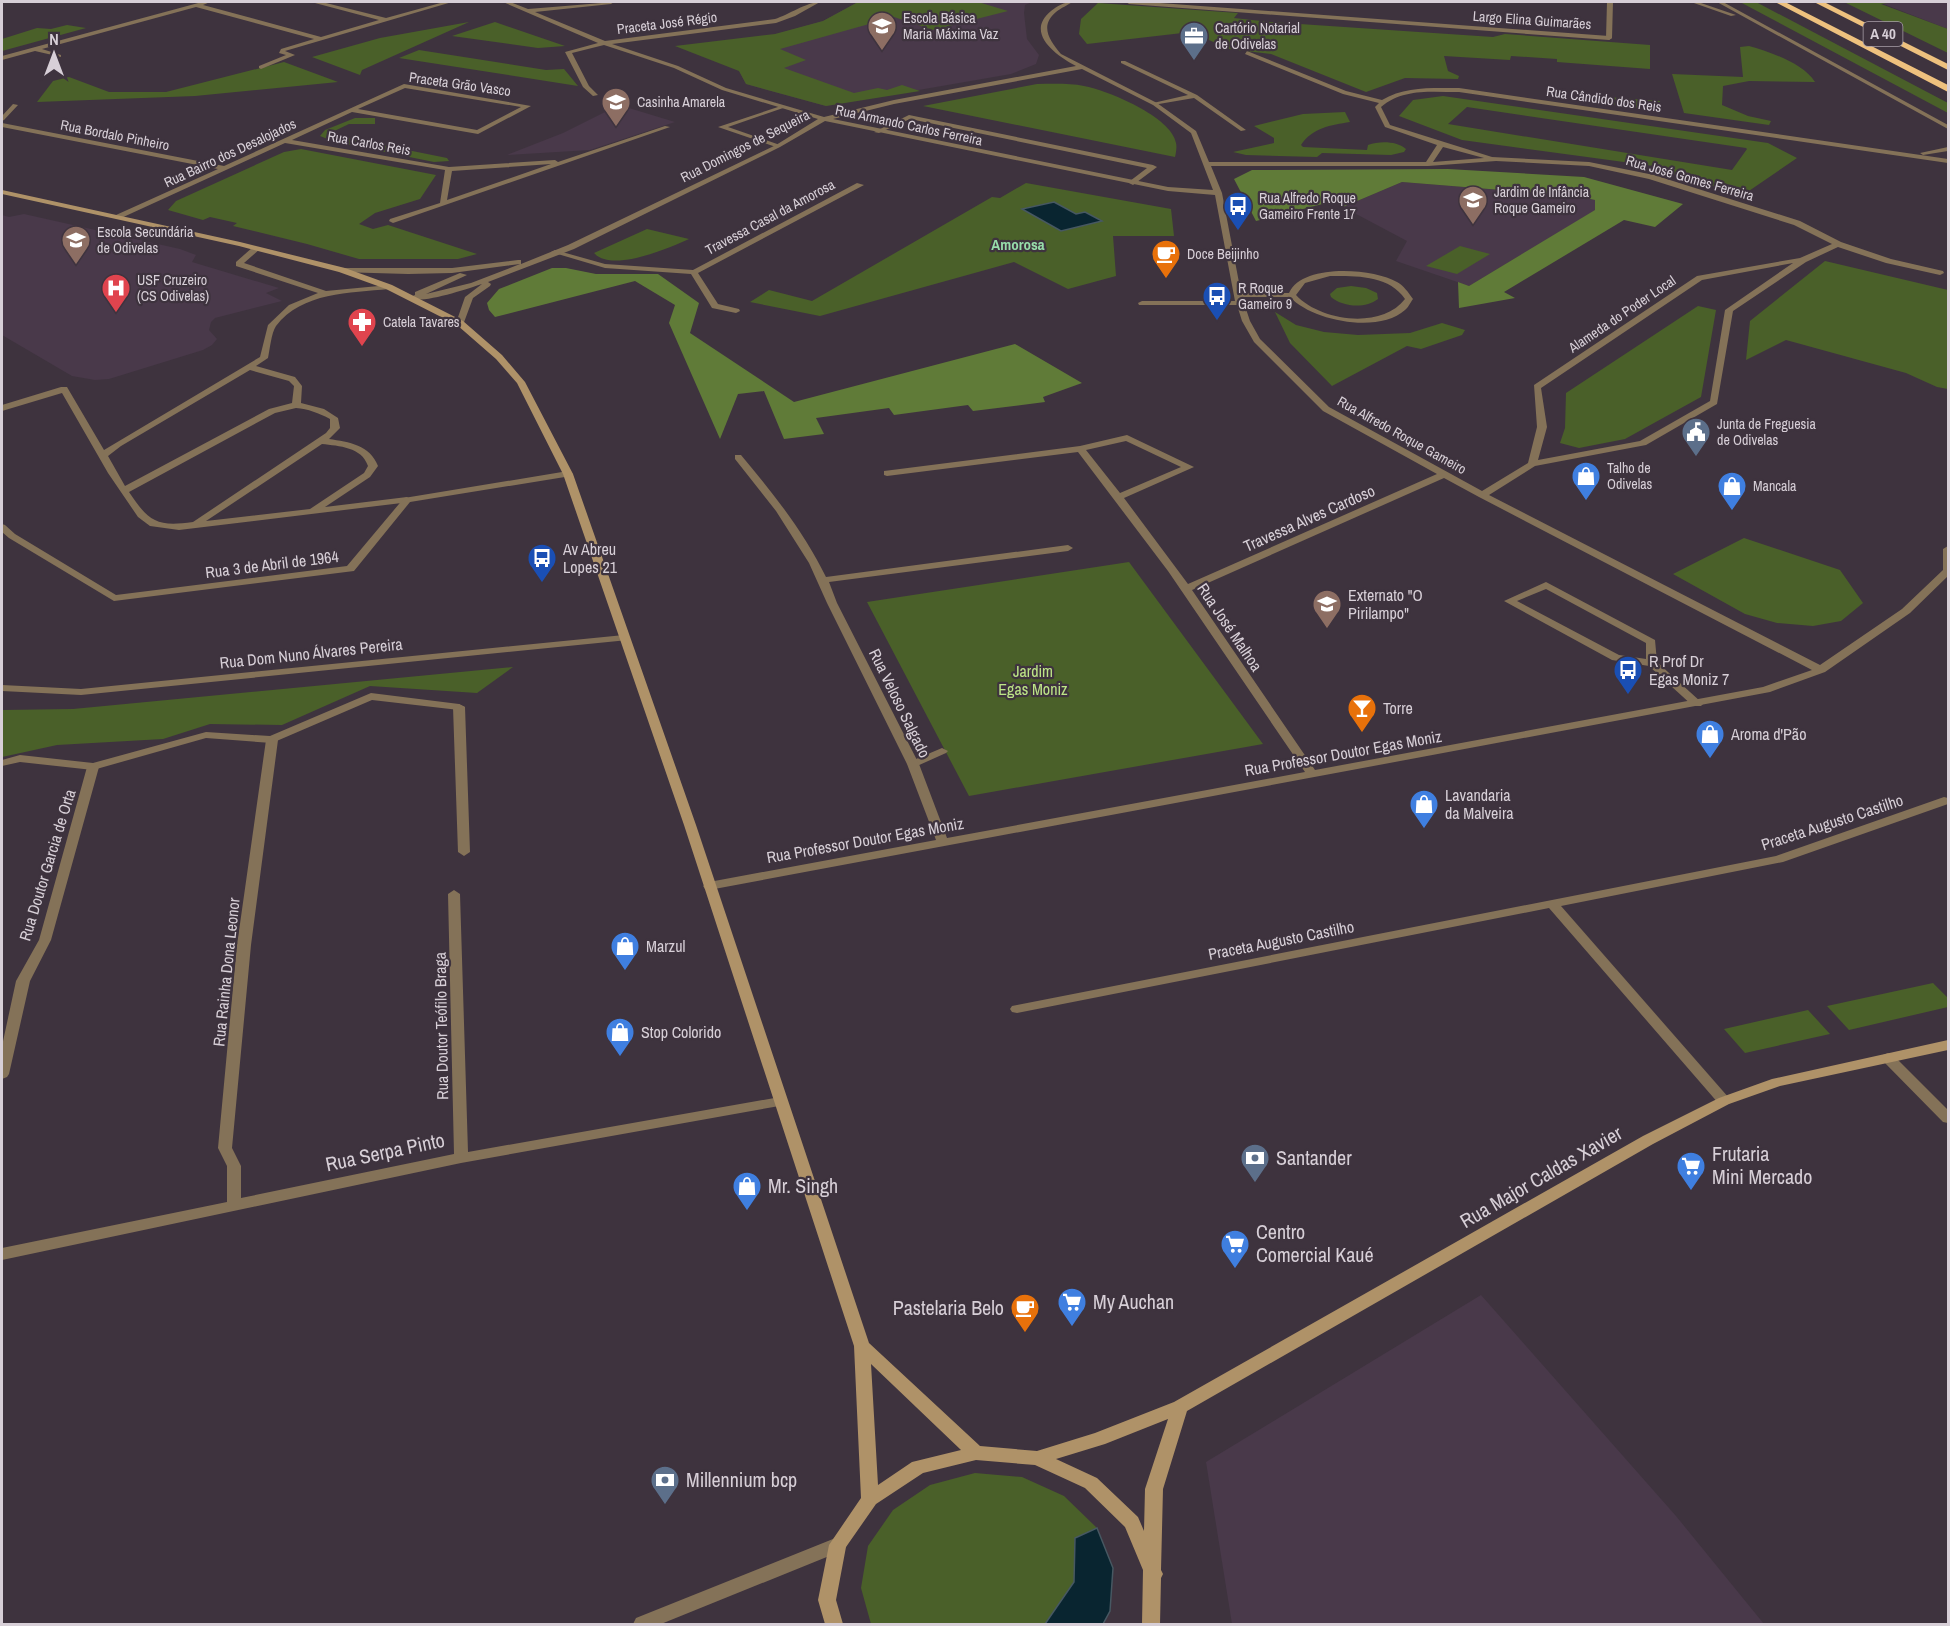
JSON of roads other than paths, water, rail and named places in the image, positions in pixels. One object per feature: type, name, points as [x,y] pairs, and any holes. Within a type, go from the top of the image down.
[{"type":"highway","name":"A 40","points":[[1779,2],[1948,89]]},
{"type":"highway","name":"A 40","points":[[1818,2],[1948,68]]},
{"type":"main road","points":[[2,192],[342,270],[389,287],[460,324],[500,357],[521,382],[568,474],[690,825],[862,1346],[870,1499]]},
{"type":"main road","name":"Rua Major Caldas Xavier","points":[[1037,1458],[1099,1439],[1180,1407],[1648,1140],[1724,1101],[1778,1082],[1948,1045]]},
{"type":"main road","points":[[862,1346],[976,1453]]},
{"type":"main road","points":[[1151,1624],[1154,1574],[1154,1489],[1180,1407]]},
{"type":"main road","points":[[834,1624],[827,1600],[838,1545],[870,1499],[918,1467],[976,1453],[1037,1458],[1091,1482],[1132,1522],[1154,1574]]},
{"type":"street","points":[[2,58],[206,2]]},
{"type":"street","points":[[317,2],[386,20]]},
{"type":"street","points":[[261,67],[287,59],[292,55],[281,52],[283,50],[449,2]]},
{"type":"street","name":"Rua Armando Carlos Ferreira","points":[[506,2],[604,43],[676,67],[724,89],[824,119],[877,132],[1133,183],[1168,189],[1218,193]]},
{"type":"street","points":[[526,11],[611,2]]},
{"type":"street","name":"Praceta José Régio","points":[[595,95],[586,87],[568,52],[604,43],[776,21],[817,2]]},
{"type":"street","name":"Rua Alfredo Roque Gameiro","points":[[1069,2],[1049,16],[1043,24],[1042,33],[1047,43],[1059,55],[1155,104],[1194,132],[1218,193],[1238,299],[1246,321],[1257,340],[1326,409],[1482,495],[1821,670]]},
{"type":"street","name":"Largo Elina Guimarães","points":[[1129,2],[1609,38],[1610,2]]},
{"type":"street","points":[[1694,2],[1754,22]]},
{"type":"street","points":[[1720,2],[1948,127]]},
{"type":"street","points":[[197,3],[321,39]]},
{"type":"street","points":[[34,49],[59,56]]},
{"type":"street","points":[[1247,53],[1345,93],[1360,94],[1382,102],[1378,106],[1387,126],[1496,159]]},
{"type":"street","points":[[1124,62],[1195,96],[1244,130]]},
{"type":"street","name":"Rua Domingos de Sequeira","points":[[537,259],[571,247],[778,146],[824,119],[894,102],[1082,67]]},
{"type":"street","name":"Praceta Grão Vasco","points":[[404,86],[528,106],[478,132],[351,110],[404,86]]},
{"type":"street","name":"Rua Cândido dos Reis","points":[[1382,102],[1410,92],[1460,90],[1948,161]]},
{"type":"street","points":[[1155,104],[1195,96]]},
{"type":"street","points":[[2,119],[15,105]]},
{"type":"street","points":[[778,146],[722,127],[783,107]]},
{"type":"street","name":"Rua Bairro dos Desalojados","points":[[119,217],[351,110]]},
{"type":"street","points":[[877,132],[909,117],[1153,167],[1133,183]]},
{"type":"street","name":"Rua Bordalo Pinheiro","points":[[2,125],[225,168]]},
{"type":"street","name":"Rua Carlos Reis","points":[[393,221],[667,127]]},
{"type":"street","name":"Rua Carlos Reis","points":[[285,141],[449,169],[571,161]]},
{"type":"street","points":[[1428,164],[1441,144]]},
{"type":"street","name":"Rua Cândido dos Reis","points":[[1907,155],[1948,149]]},
{"type":"street","name":"Rua José Gomes Ferreira","points":[[1208,164],[1428,164],[1496,159],[1589,164],[1651,177],[1797,223],[1838,244],[1888,261],[1940,273]]},
{"type":"street","points":[[443,204],[449,169]]},
{"type":"street","name":"Travessa Casal da Amorosa","points":[[555,252],[605,266],[694,272],[860,185]]},
{"type":"street","name":"Alameda do Poder Local","points":[[1482,495],[1532,464],[1643,442],[1714,402],[1730,310],[1803,260],[1838,244]]},
{"type":"street","points":[[256,249],[239,264],[326,293]]},
{"type":"street","points":[[412,298],[452,278],[484,269],[537,259]]},
{"type":"street","points":[[412,298],[438,296],[495,278],[537,259]]},
{"type":"street","name":"Alameda do Poder Local","points":[[1532,464],[1542,427],[1537,387],[1700,278],[1803,260]]},
{"type":"street","points":[[342,270],[426,273],[484,269]]},
{"type":"street","name":"Travessa Casal da Amorosa","points":[[694,272],[715,306],[736,310]]},
{"type":"street","points":[[1348,274],[1390,282],[1406,292],[1409,300],[1406,307],[1390,315],[1349,319],[1316,313],[1303,308],[1292,295],[1293,288],[1314,277],[1348,274]]},
{"type":"street","points":[[460,324],[469,297],[495,278]]},
{"type":"street","points":[[103,455],[267,354],[271,327],[292,307],[326,293],[389,287]]},
{"type":"street","points":[[1142,303],[1292,295]]},
{"type":"street","points":[[249,367],[292,379],[298,386],[296,405]]},
{"type":"street","points":[[2,408],[64,389],[124,490],[146,520],[160,525],[194,525],[407,500],[568,474]]},
{"type":"street","points":[[124,490],[272,411],[306,405],[334,418],[335,428],[319,441],[194,525]]},
{"type":"street","points":[[887,473],[1080,449],[1127,438],[1188,467],[1119,497]]},
{"type":"street","points":[[311,511],[367,475],[373,466],[369,456],[356,448],[319,441]]},
{"type":"street","name":"Rua José Malhoa","points":[[1080,449],[1119,497],[1186,589],[1313,775]]},
{"type":"street","name":"Rua Veloso Salgado","points":[[738,457],[780,509],[824,580],[832,603],[912,764],[943,843]]},
{"type":"street","name":"Travessa Alves Cardoso","points":[[1186,589],[1444,474]]},
{"type":"street","name":"Rua 3 de Abril de 1964","points":[[2,527],[12,536],[114,598],[350,569],[407,500]]},
{"type":"street","points":[[824,580],[1068,548]]},
{"type":"street","name":"Rua Professor Doutor Egas Moniz","points":[[709,886],[1766,690],[1821,670],[1906,611],[1948,571],[1948,549]]},
{"type":"street","points":[[1652,663],[1651,642],[1546,585],[1509,601],[1616,658],[1652,663],[1697,704]]},
{"type":"street","name":"Rua Dom Nuno Álvares Pereira","points":[[2,688],[81,692],[624,638]]},
{"type":"street","points":[[2,763],[20,758],[93,767],[206,735],[272,740],[371,696],[459,707],[464,852]]},
{"type":"street","name":"Rua Rainha Dona Leonor","points":[[234,1206],[234,1166],[225,1148],[244,945],[272,740]]},
{"type":"street","points":[[912,764],[942,751]]},
{"type":"street","name":"Rua Doutor Garcia de Orta","points":[[2,1074],[23,981],[45,940],[93,767]]},
{"type":"street","name":"Praceta Augusto Castilho","points":[[1017,1009],[1779,859],[1944,801]]},
{"type":"street","name":"Rua Doutor Teófilo Braga","points":[[454,894],[461,1158]]},
{"type":"street","points":[[1551,903],[1724,1101]]},
{"type":"street","points":[[1888,1058],[1948,1118]]},
{"type":"street","name":"Rua Serpa Pinto","points":[[2,1254],[461,1158],[780,1102]]},
{"type":"street","points":[[642,1624],[838,1545]]},
{"type":"water","points":[[1054,202],[1076,214],[1085,212],[1102,221],[1061,231],[1022,209]]},
{"type":"water","points":[[1097,1528],[1113,1568],[1110,1611],[1103,1624],[1045,1624],[1074,1582],[1075,1538]]},
{"type":"place","name":"Escola Básica Maria Máxima Vaz","points":[[882,52]]},
{"type":"place","name":"Cartório Notarial de Odivelas","points":[[1194,62]]},
{"type":"place","name":"Casinha Amarela","points":[[616,128]]},
{"type":"place","name":"Jardim de Infância Roque Gameiro","points":[[1473,226]]},
{"type":"place","name":"Rua Alfredo Roque Gameiro Frente 17","points":[[1238,232]]},
{"type":"place","name":"Escola Secundária de Odivelas","points":[[76,266]]},
{"type":"place","name":"Doce Beijinho","points":[[1166,280]]},
{"type":"place","name":"USF Cruzeiro (CS Odivelas)","points":[[116,314]]},
{"type":"place","name":"R Roque Gameiro 9","points":[[1217,322]]},
{"type":"place","name":"Catela Tavares","points":[[362,348]]},
{"type":"place","name":"Junta de Freguesia de Odivelas","points":[[1696,458]]},
{"type":"place","name":"Talho de Odivelas","points":[[1586,502]]},
{"type":"place","name":"Mancala","points":[[1732,512]]},
{"type":"place","name":"Av Abreu Lopes 21","points":[[542,584]]},
{"type":"place","name":"Externato \"O Pirilampo\"","points":[[1327,630]]},
{"type":"place","name":"R Prof Dr Egas Moniz 7","points":[[1628,696]]},
{"type":"place","name":"Torre","points":[[1362,734]]},
{"type":"place","name":"Aroma d'Pão","points":[[1710,760]]},
{"type":"place","name":"Lavandaria da Malveira","points":[[1424,830]]},
{"type":"place","name":"Marzul","points":[[625,972]]},
{"type":"place","name":"Stop Colorido","points":[[620,1058]]},
{"type":"place","name":"Santander","points":[[1255,1184]]},
{"type":"place","name":"Frutaria Mini Mercado","points":[[1691,1192]]},
{"type":"place","name":"Mr. Singh","points":[[747,1212]]},
{"type":"place","name":"Centro Comercial Kaué","points":[[1235,1270]]},
{"type":"place","name":"My Auchan","points":[[1072,1328]]},
{"type":"place","name":"Pastelaria Belo","points":[[1025,1334]]},
{"type":"place","name":"Millennium bcp","points":[[665,1506]]},
{"type":"district","name":"Amorosa","points":[[1018,245]]},
{"type":"park label","name":"Jardim Egas Moniz","points":[[1033,680]]}]
